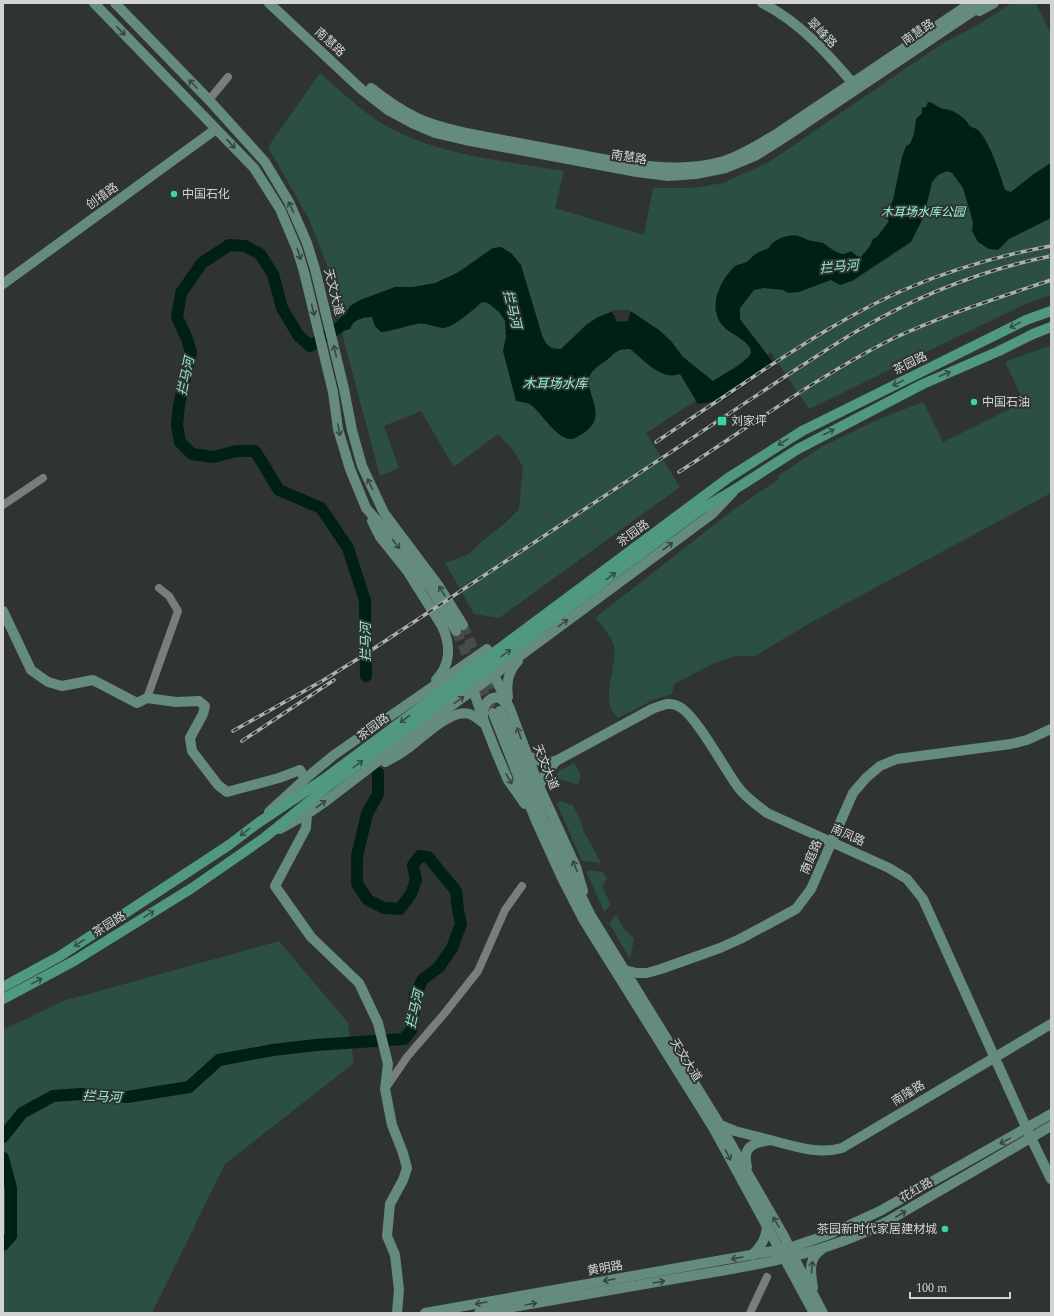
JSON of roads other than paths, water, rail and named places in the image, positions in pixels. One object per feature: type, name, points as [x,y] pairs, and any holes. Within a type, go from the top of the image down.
[{"type":"main road","name":"天文大道","points":[[94,3],[254,168],[280,209],[297,249],[304,272],[333,392],[340,437],[350,469],[366,508],[387,532],[431,589],[455,630]]},
{"type":"main road","name":"天文大道","points":[[115,3],[209,100],[265,162],[290,202],[307,243],[315,269],[344,389],[352,430],[362,466],[384,513],[438,585],[455,630]]},
{"type":"main road","name":"南慧路","points":[[269,3],[361,89],[388,110],[414,124],[436,133],[465,140],[637,172],[668,176],[696,174],[726,168],[762,151],[971,3]]},
{"type":"main road","name":"南慧路","points":[[279,3],[366,84],[392,104],[416,118],[438,126],[466,133],[639,165],[675,168],[694,167],[724,161],[752,149],[855,86],[985,3]]},
{"type":"main road","name":"翠峰路","points":[[762,3],[792,21],[808,35],[855,86]]},
{"type":"main road","points":[[954,23],[994,3]]},
{"type":"main road","name":"创禧路","points":[[3,284],[216,129]]},
{"type":"main road","name":"茶园路","points":[[264,838],[325,784],[697,507],[728,478],[802,431],[1026,320],[1051,311]]},
{"type":"main road","name":"茶园路","points":[[697,507],[737,488],[798,449],[916,387],[999,351],[1033,334],[1051,328]]},
{"type":"main road","name":"茶园路","points":[[3,999],[74,961],[172,900],[264,838],[307,814],[437,716],[712,514],[737,488]]},
{"type":"main road","points":[[3,611],[31,670],[48,682],[62,686],[93,680],[137,703],[147,698],[176,702],[199,702],[205,706],[203,714],[190,738],[192,751],[218,785],[227,792],[279,778],[300,770],[305,779]]},
{"type":"main road","points":[[423,693],[440,676],[446,665],[455,630]]},
{"type":"main road","points":[[501,711],[509,674],[515,664],[531,648]]},
{"type":"main road","name":"天文大道","points":[[487,649],[501,711],[536,821],[562,878],[583,919],[714,1129],[767,1226],[787,1253],[813,1294],[823,1313]]},
{"type":"main road","name":"茶园路","points":[[3,987],[60,956],[229,845],[258,823],[305,779],[334,755],[487,649]]},
{"type":"main road","name":"天文大道","points":[[464,665],[474,689],[485,724],[508,780],[536,821]]},
{"type":"main road","points":[[423,693],[435,690],[441,693],[444,697],[445,702],[437,716]]},
{"type":"main road","points":[[485,724],[483,711],[485,704],[496,698],[501,699],[501,711]]},
{"type":"main road","name":"南凤路","points":[[556,761],[652,709],[666,703],[678,706],[690,716],[738,788],[767,814],[889,868],[907,880],[923,899],[994,1057],[1051,1178]]},
{"type":"main road","name":"天文大道","points":[[501,711],[528,756],[539,786],[576,867],[590,916]]},
{"type":"main road","name":"天文大道","points":[[501,711],[543,819],[590,916],[720,1125],[785,1238],[787,1253],[814,1313]]},
{"type":"main road","points":[[354,780],[404,751],[451,716],[458,714],[471,714],[485,724]]},
{"type":"main road","name":"南庭路","points":[[647,973],[720,948],[740,939],[796,908],[811,889],[853,793],[866,778],[880,766],[897,759],[1011,744],[1027,740],[1051,728]]},
{"type":"main road","points":[[528,756],[545,763],[556,761]]},
{"type":"main road","points":[[539,786],[545,775],[556,761]]},
{"type":"main road","name":"茶园路","points":[[258,823],[325,784]]},
{"type":"main road","points":[[307,814],[306,828],[275,886],[311,937],[359,983],[378,1023],[388,1064],[385,1089],[392,1125],[407,1168],[403,1180],[390,1204],[387,1236],[395,1255],[399,1290],[397,1313]]},
{"type":"main road","points":[[624,970],[637,973],[647,973]]},
{"type":"main road","points":[[638,993],[642,980],[647,973]]},
{"type":"main road","name":"南隆路","points":[[720,1125],[735,1131],[770,1140],[822,1151],[832,1151],[842,1148],[1051,1024]]},
{"type":"main road","name":"花红路","points":[[787,1253],[827,1247],[863,1234],[886,1222],[1029,1133],[1051,1114]]},
{"type":"main road","name":"花红路","points":[[787,1253],[880,1211],[1029,1133],[1051,1126]]},
{"type":"main road","points":[[748,1173],[745,1159],[749,1148],[758,1142],[770,1140]]},
{"type":"main road","points":[[880,1211],[870,1220],[870,1225],[874,1226],[886,1222]]},
{"type":"main road","points":[[752,1255],[764,1242],[767,1226]]},
{"type":"main road","points":[[813,1294],[810,1266],[815,1254],[827,1247]]},
{"type":"main road","name":"黄明路","points":[[425,1313],[752,1255],[787,1253]]},
{"type":"main road","name":"黄明路","points":[[479,1313],[776,1261],[787,1253]]},
{"type":"street","points":[[209,100],[228,76]]},
{"type":"street","points":[[3,505],[43,478]]},
{"type":"street","points":[[147,698],[178,611],[169,596],[159,588]]},
{"type":"street","points":[[385,1089],[407,1057],[478,971],[505,910],[522,886]]},
{"type":"street","points":[[750,1313],[767,1277]]},
{"type":"water","name":"木耳场水库","points":[[928,102],[957,113],[967,122],[969,126],[978,130],[987,142],[1005,190],[1011,192],[1035,173],[1051,163],[1051,218],[1009,239],[998,250],[989,249],[978,242],[972,231],[973,222],[963,188],[952,173],[947,171],[938,175],[932,182],[924,216],[911,242],[852,281],[840,285],[831,280],[799,292],[788,293],[783,290],[764,288],[754,290],[740,308],[740,319],[775,365],[724,400],[698,404],[680,374],[666,375],[647,364],[630,349],[619,350],[597,367],[592,372],[589,379],[589,388],[596,413],[594,422],[588,430],[575,438],[569,439],[557,433],[531,405],[516,401],[503,351],[506,337],[505,321],[499,312],[488,303],[482,302],[458,321],[444,328],[421,324],[381,332],[375,326],[372,317],[358,320],[353,323],[350,329],[342,331],[339,319],[347,312],[350,306],[360,300],[395,287],[413,287],[435,283],[457,273],[493,248],[501,247],[511,253],[521,265],[542,335],[548,346],[561,349],[586,325],[598,317],[611,312],[632,312],[659,330],[671,341],[683,357],[713,381],[741,363],[750,355],[751,352],[748,345],[725,328],[719,321],[716,313],[717,296],[724,279],[729,272],[735,266],[747,262],[756,253],[769,248],[781,238],[791,235],[810,241],[823,243],[834,251],[842,254],[851,251],[857,256],[861,257],[870,246],[873,239],[877,237],[889,221],[885,218],[893,200],[902,157],[906,146],[910,144],[914,134],[916,119],[922,113],[922,108],[926,107]]},
{"type":"waterway","name":"拦马河","points":[[351,315],[341,326],[310,346],[298,335],[282,308],[273,274],[260,254],[245,246],[229,245],[202,263],[181,293],[177,317],[191,352],[179,405],[177,425],[180,442],[192,454],[214,457],[236,451],[255,451],[279,490],[321,508],[348,548],[365,601],[366,676]]},
{"type":"waterway","name":"拦马河","points":[[3,1137],[22,1113],[53,1096],[81,1094],[127,1097],[189,1087],[219,1060],[273,1050],[316,1045],[404,1039],[412,1029],[415,995],[423,979],[439,967],[452,948],[461,924],[456,891],[428,857],[420,856],[413,865],[416,880],[411,894],[400,909],[384,908],[368,900],[357,884],[357,856],[367,814],[378,794],[378,773]]},
{"type":"waterway","name":"拦马河","points":[[3,1158],[11,1188],[11,1236],[3,1245]]},
{"type":"tunnel","points":[[463,625],[500,711]]},
{"type":"tunnel","points":[[456,631],[493,713]]},
{"type":"railway","points":[[656,442],[762,371],[832,327],[868,307],[906,289],[960,269],[996,258],[1051,246]]},
{"type":"railway","points":[[233,731],[322,681],[364,655],[792,372],[855,332],[886,315],[932,293],[955,284],[979,275],[1027,261],[1051,256]]},
{"type":"railway","points":[[679,472],[784,402],[864,353],[911,330],[991,300],[1051,280]]},
{"type":"railway","points":[[242,741],[334,680]]},
{"type":"place","name":"中国石化","points":[[174,194]]},
{"type":"place","name":"中国石油","points":[[974,402]]},
{"type":"place","name":"刘家坪","points":[[722,421]]},
{"type":"place","name":"茶园新时代家居建材城","points":[[945,1229]]},
{"type":"park label","name":"木耳场水库公园","points":[[923,212]]}]
